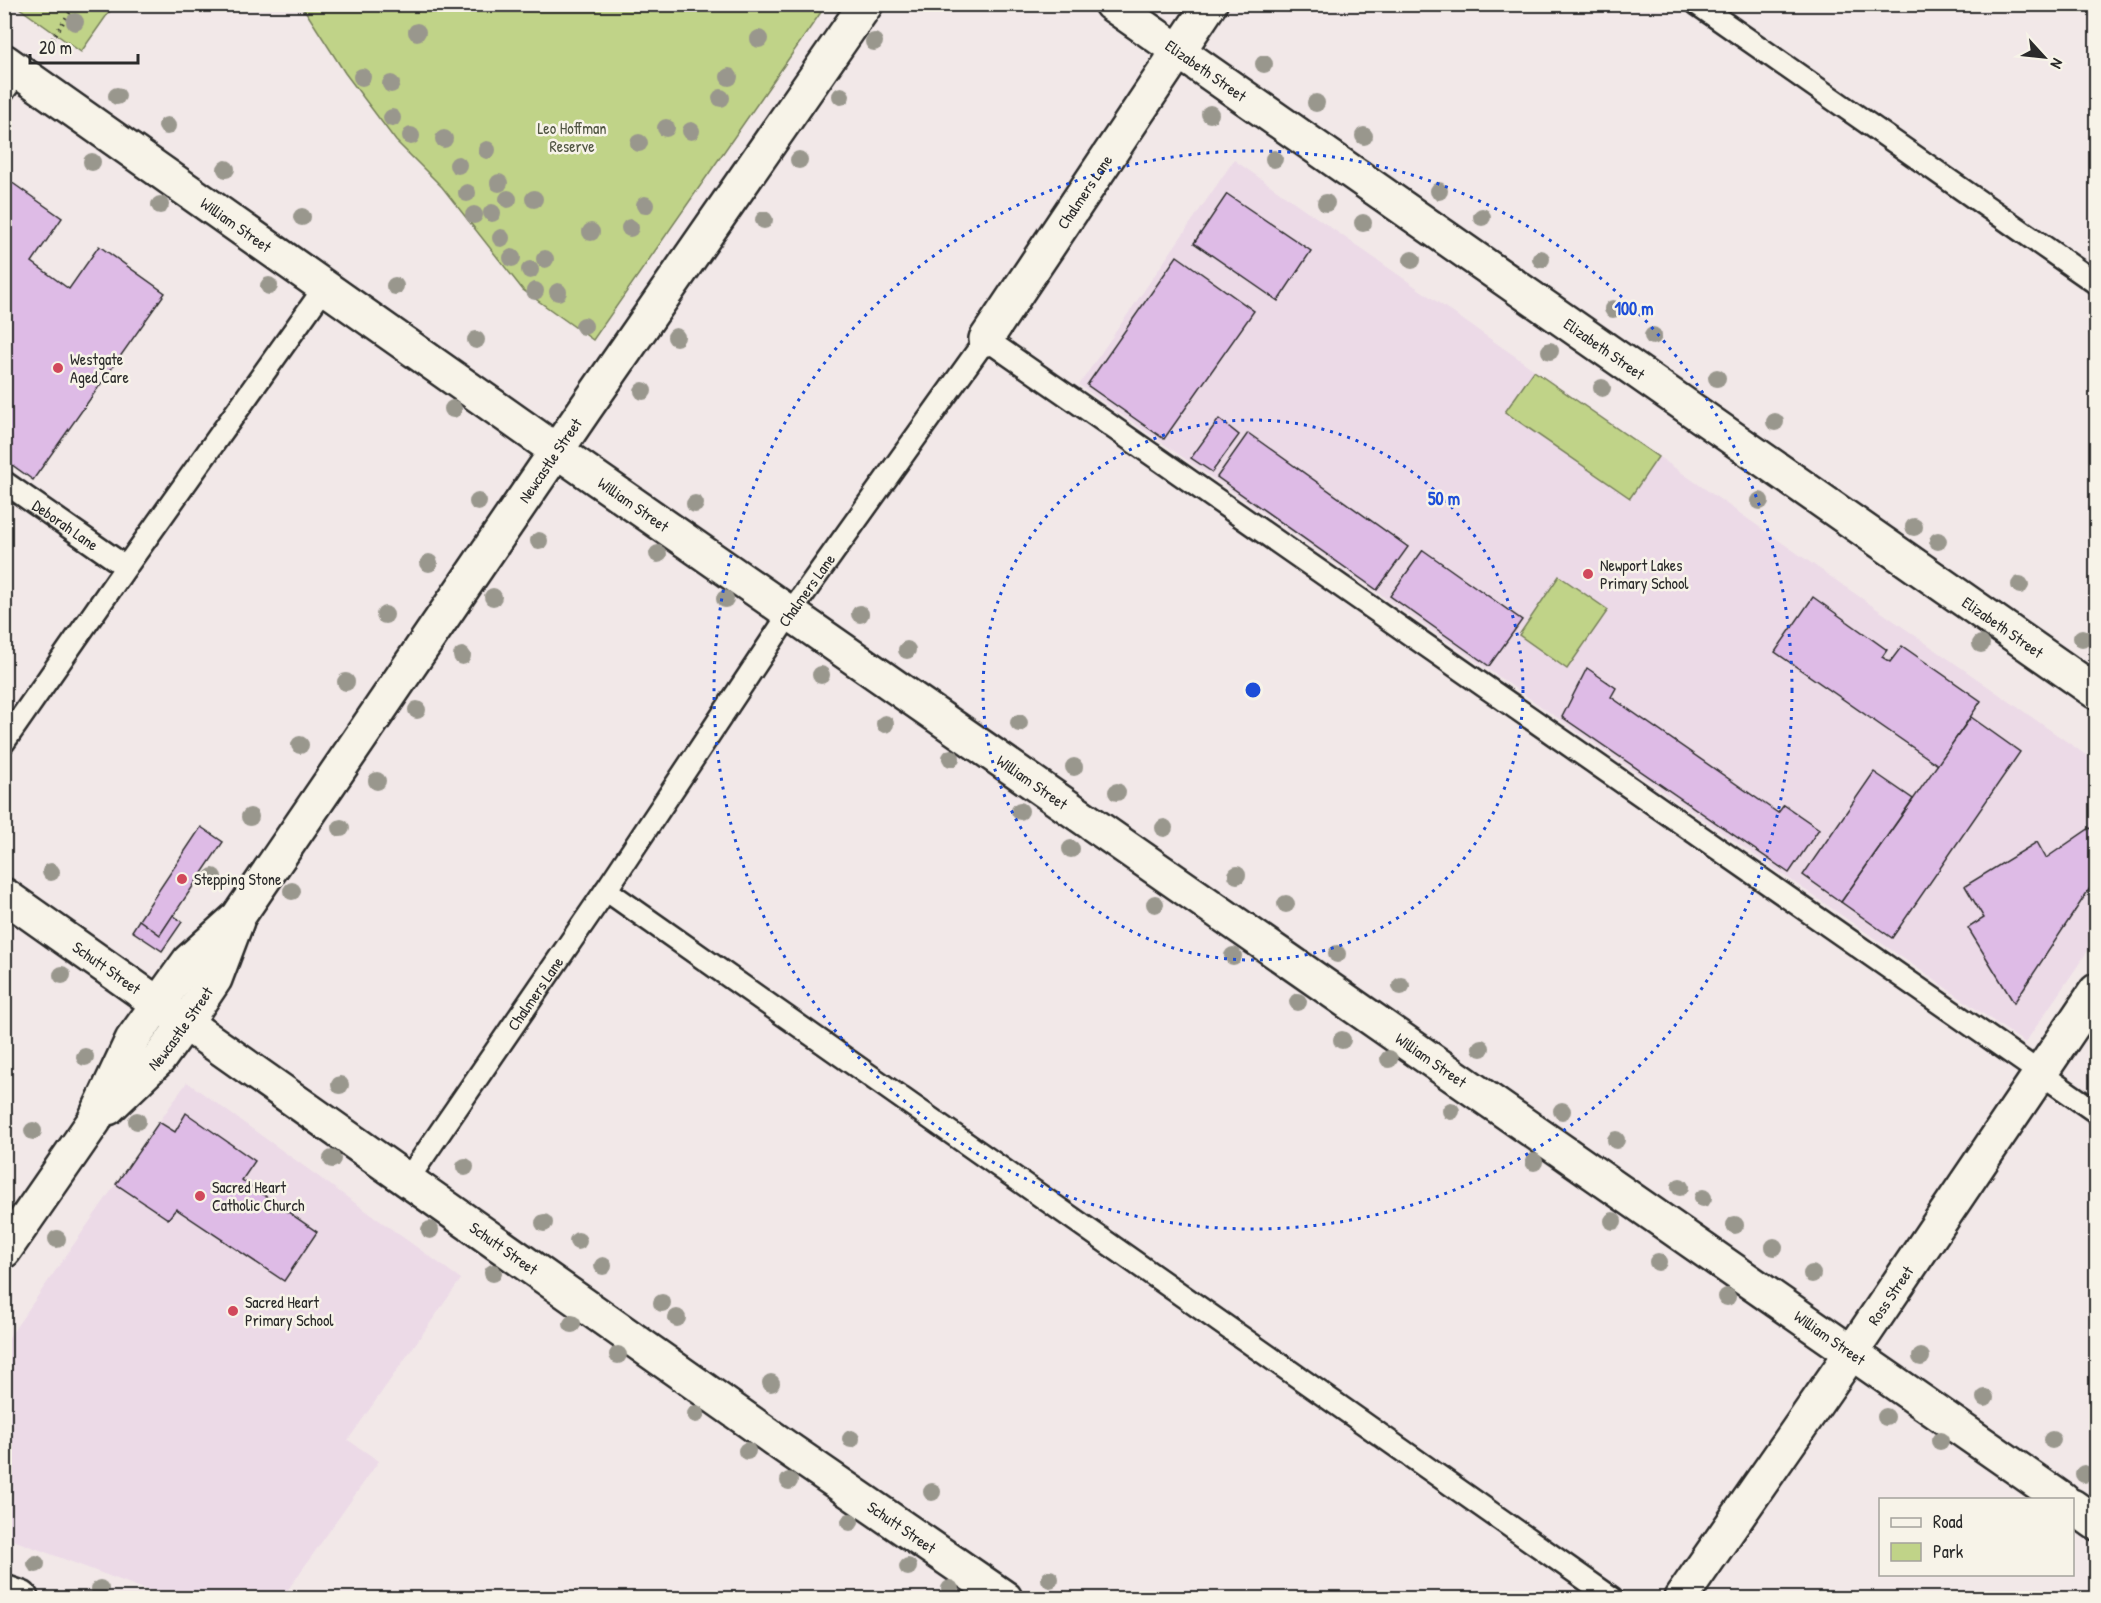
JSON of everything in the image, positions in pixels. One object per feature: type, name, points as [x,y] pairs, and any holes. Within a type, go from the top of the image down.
[{"type":"street","name":"Newcastle Street","points":[[4,1251],[94,1121],[132,1040],[158,1002],[189,961],[238,917],[866,4]]},
{"type":"street","name":"Elizabeth Street","points":[[1111,4],[2097,692]]},
{"type":"street","name":"Chalmers Lane","points":[[986,339],[1210,4]]},
{"type":"street","name":"William Street","points":[[13,75],[325,287],[2060,1498]]},
{"type":"street","name":"Schutt Street","points":[[4,895],[1005,1599]]},
{"type":"street","name":"Newcastle Street","points":[[94,1121],[159,1059],[186,1022],[215,980],[238,917]]},
{"type":"street","name":"Ross Street","points":[[1681,1599],[2097,991]]},
{"type":"street","points":[[2074,1507],[2097,1523]]},
{"type":"street","points":[[4,1592],[21,1599]]},
{"type":"lane","points":[[1696,4],[2097,283]]},
{"type":"lane","points":[[4,742],[325,287]]},
{"type":"lane","points":[[986,339],[2097,1112]]},
{"type":"lane","name":"Chalmers Lane","points":[[408,1179],[606,890],[790,613],[986,339]]},
{"type":"lane","name":"Deborah Lane","points":[[4,482],[126,567]]},
{"type":"lane","points":[[606,890],[1612,1599]]},
{"type":"path","points":[[13,75],[54,39],[75,4]]},
{"type":"shaded area","name":"Newport Lakes Primary School","points":[[1234,160],[2096,762],[2096,939],[2025,1043],[1079,385]]},
{"type":"shaded area","name":"Sacred Heart Primary School","points":[[187,1082],[461,1279],[348,1440],[379,1461],[282,1598],[168,1598],[5,1537],[5,1343]]},
{"type":"green space","points":[[15,5],[114,5],[81,52]]},
{"type":"green space","name":"Leo Hoffman Reserve","points":[[297,5],[826,5],[593,340],[523,290],[442,187],[396,141],[345,73],[306,12]]},
{"type":"green space","points":[[1534,371],[1658,457],[1630,498],[1505,412]]},
{"type":"green space","points":[[1559,576],[1608,610],[1567,669],[1519,635]]},
{"type":"building","name":"Westgate Aged Care","points":[[4,177],[62,218],[32,262],[69,289],[99,246],[165,293],[33,480],[4,459],[4,453],[9,447],[4,444]]},
{"type":"building","points":[[1227,194],[1311,251],[1278,301],[1194,243]]},
{"type":"building","points":[[1177,256],[1254,311],[1164,439],[1087,385]]},
{"type":"building","points":[[1219,419],[1239,435],[1212,472],[1191,458]]},
{"type":"building","points":[[1248,433],[1408,547],[1377,590],[1217,477]]},
{"type":"building","points":[[1423,550],[1522,620],[1489,666],[1390,596]]},
{"type":"building","points":[[1813,597],[1887,650],[1882,657],[1890,662],[1902,646],[1981,701],[1938,765],[1775,652]]},
{"type":"building","points":[[1587,668],[1616,688],[1611,697],[1778,813],[1784,805],[1819,829],[1789,873],[1562,717]]},
{"type":"building","points":[[1971,717],[2020,752],[1892,938],[1841,902]]},
{"type":"building","points":[[1874,772],[1913,799],[1841,902],[1803,875]]},
{"type":"building","name":"Stepping Stone","points":[[201,827],[223,842],[160,935],[139,920]]},
{"type":"building","points":[[2090,828],[2096,832],[2096,879],[2014,1003],[1968,928],[1984,918],[1965,886],[2037,842],[2046,858]]},
{"type":"building","points":[[173,915],[182,922],[162,951],[132,931],[139,920],[160,935]]},
{"type":"building","name":"Sacred Heart Catholic Church","points":[[186,1113],[255,1161],[242,1180],[317,1232],[284,1281],[176,1209],[168,1219],[116,1184],[159,1122],[175,1132]]},
{"type":"place","name":"Westgate Aged Care","points":[[58,368]]},
{"type":"place","name":"Newport Lakes Primary School","points":[[1588,574]]},
{"type":"place","name":"Stepping Stone","points":[[182,879]]},
{"type":"place","name":"Sacred Heart Catholic Church","points":[[200,1196]]},
{"type":"place","name":"Sacred Heart Primary School","points":[[233,1311]]}]
